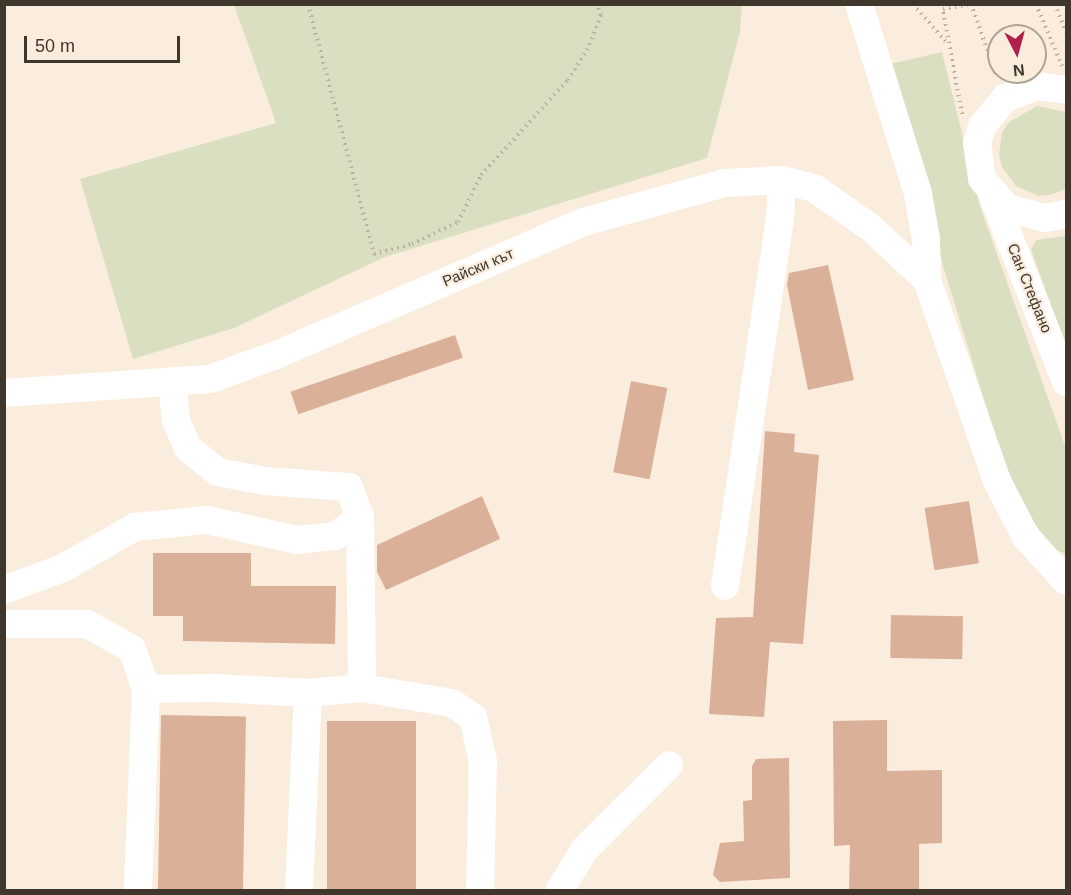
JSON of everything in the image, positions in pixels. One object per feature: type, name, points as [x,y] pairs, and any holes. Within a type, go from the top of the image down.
[{"type":"street","points":[[859,4],[918,194],[926,239],[927,280],[1009,509],[1026,537],[1066,581]]},
{"type":"street","points":[[977,143],[987,118],[1005,98],[1037,86],[1066,90]]},
{"type":"street","name":"Сан Стефано","points":[[977,143],[982,179],[992,194],[1066,382]]},
{"type":"street","points":[[724,586],[780,220],[782,180]]},
{"type":"street","name":"Райски кът","points":[[4,393],[210,379],[276,355],[583,222],[725,183],[782,180],[814,189],[839,203],[927,280]]},
{"type":"street","points":[[992,194],[1007,207],[1025,216],[1045,218],[1066,214]]},
{"type":"street","points":[[172,381],[176,421],[188,447],[218,472],[265,481],[349,487],[360,517],[362,688]]},
{"type":"street","points":[[4,590],[63,568],[135,527],[207,520],[297,540],[336,536],[360,517]]},
{"type":"street","points":[[4,624],[87,624],[132,650],[146,690],[138,891]]},
{"type":"street","points":[[146,690],[215,688],[308,693],[362,688],[452,703],[473,717],[483,762],[480,891]]},
{"type":"street","points":[[299,891],[308,693]]},
{"type":"street","points":[[560,891],[584,850],[669,765]]},
{"type":"path","points":[[308,4],[374,254],[412,244],[458,222],[482,175],[568,80],[587,50],[601,15],[597,4]]},
{"type":"path","points":[[914,4],[947,42]]},
{"type":"path","points":[[977,143],[967,134],[947,42],[943,9],[970,4],[1005,98]]},
{"type":"path","points":[[1036,4],[1066,78]]},
{"type":"path","points":[[1055,4],[1066,32]]},
{"type":"green space","points":[[234,4],[742,5],[740,32],[707,158],[385,257],[234,328],[133,359],[80,179],[276,123]]},
{"type":"green space","points":[[942,52],[980,206],[1066,449],[1066,554],[1054,549],[1027,514],[1000,452],[944,269],[890,64]]},
{"type":"green space","points":[[1037,106],[1066,112],[1066,189],[1050,195],[1038,196],[1016,186],[1002,167],[999,155],[1002,132],[1009,122]]},
{"type":"green space","points":[[1066,236],[1066,346],[1031,250],[1036,240]]},
{"type":"building","points":[[828,265],[854,380],[808,390],[787,285],[789,273]]},
{"type":"building","points":[[455,335],[463,358],[298,414],[290,392]]},
{"type":"building","points":[[631,381],[667,388],[650,479],[613,472]]},
{"type":"building","points":[[765,431],[795,434],[794,452],[819,455],[803,644],[770,642],[764,717],[709,714],[716,618],[753,617]]},
{"type":"building","points":[[482,496],[500,539],[386,590],[377,572],[377,545]]},
{"type":"building","points":[[969,501],[979,563],[934,570],[925,508]]},
{"type":"building","points":[[153,553],[251,553],[251,586],[336,586],[335,644],[183,641],[183,616],[153,616]]},
{"type":"building","points":[[891,615],[963,616],[962,659],[890,658]]},
{"type":"building","points":[[161,715],[246,716],[243,890],[158,890]]},
{"type":"building","points":[[887,720],[887,771],[942,770],[942,843],[919,844],[919,891],[849,891],[850,845],[834,846],[833,721]]},
{"type":"building","points":[[327,721],[416,721],[416,890],[327,890]]},
{"type":"building","points":[[789,758],[790,878],[720,882],[713,875],[720,843],[744,841],[743,801],[752,800],[752,766],[756,759]]}]
